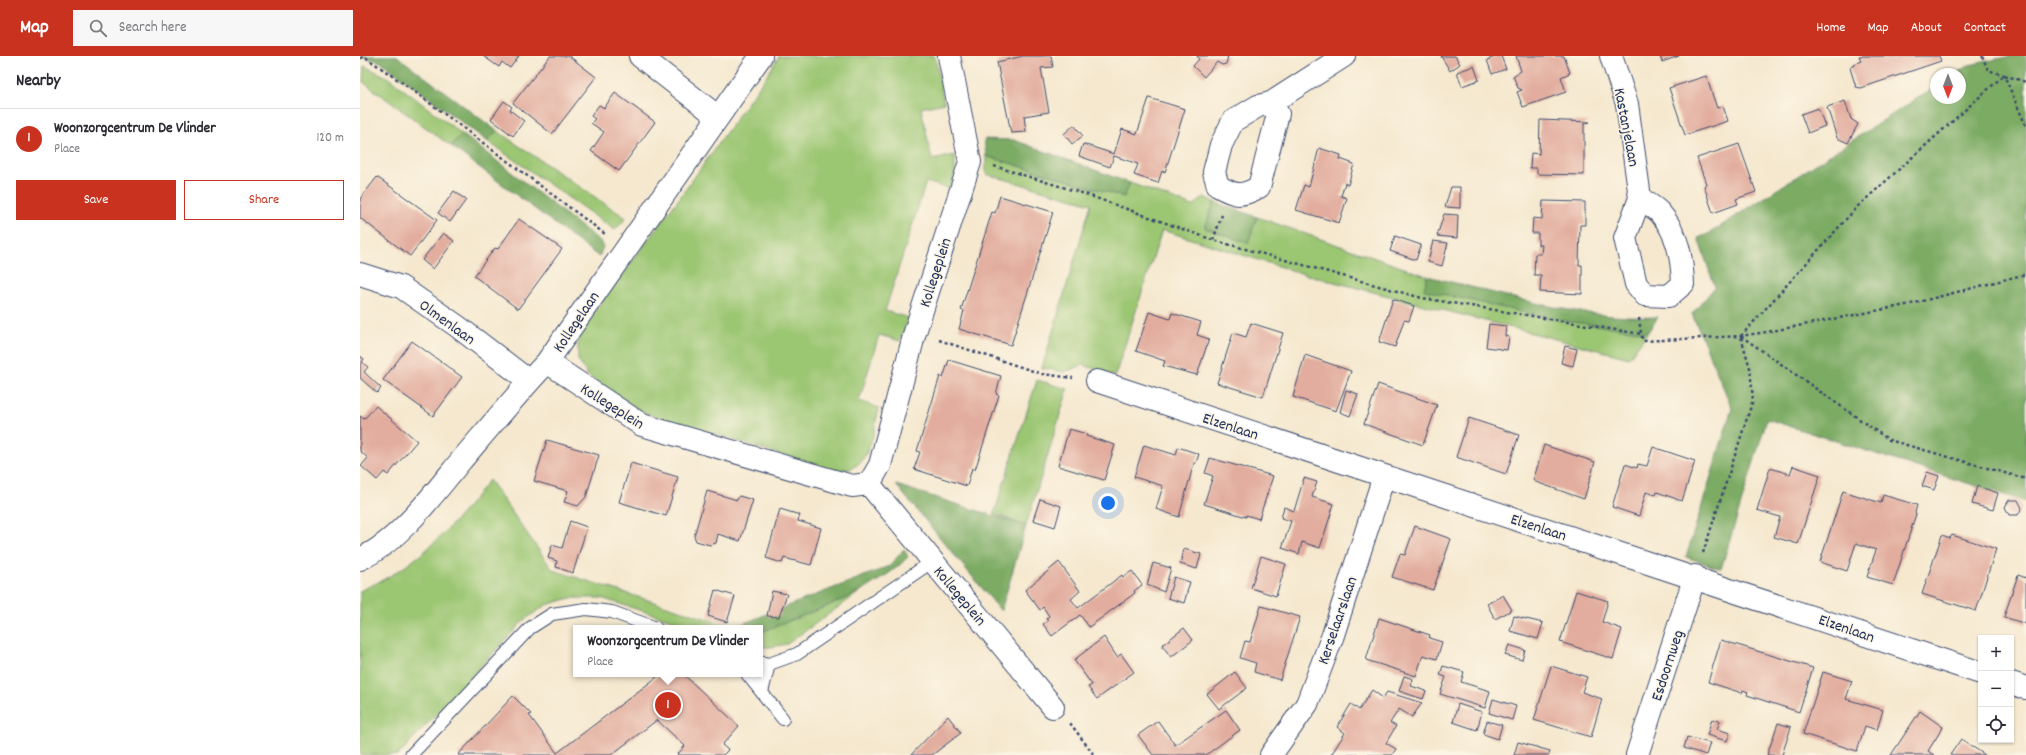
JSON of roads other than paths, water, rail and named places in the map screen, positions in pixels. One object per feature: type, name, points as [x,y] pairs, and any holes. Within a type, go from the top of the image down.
[{"type":"street","points":[[640,56],[718,117]]},
{"type":"street","name":"Kollegelaan","points":[[360,559],[371,554],[414,518],[529,381],[547,362],[624,249],[761,56]]},
{"type":"street","name":"Kollegeplein","points":[[869,484],[880,465],[915,332],[970,162],[949,56]]},
{"type":"street","points":[[1271,104],[1344,56]]},
{"type":"street","name":"Kastanjelaan","points":[[1611,56],[1627,104],[1640,198]]},
{"type":"street","name":"Olmenlaan","points":[[360,274],[401,287],[457,326],[529,381]]},
{"type":"street","name":"Kollegeplein","points":[[547,362],[642,425],[852,486],[869,484]]},
{"type":"street","name":"Elzenlaan","points":[[1097,381],[1384,476],[1695,576],[1978,672]]},
{"type":"street","name":"Kerselaarslaan","points":[[1271,755],[1307,704],[1332,635],[1384,476]]},
{"type":"street","name":"Kollegeplein","points":[[869,484],[1053,707]]},
{"type":"street","name":"Esdoornweg","points":[[1637,755],[1695,576]]},
{"type":"street","points":[[2014,684],[2026,688]]},
{"type":"lane","points":[[762,692],[764,663],[797,654],[933,561]]},
{"type":"lane","points":[[411,755],[530,628],[552,614],[586,609],[612,612],[648,625]]},
{"type":"lane","points":[[750,677],[783,719]]},
{"type":"place","name":"Woonzorgcentrum De Vlinder","points":[[668,705]]}]
